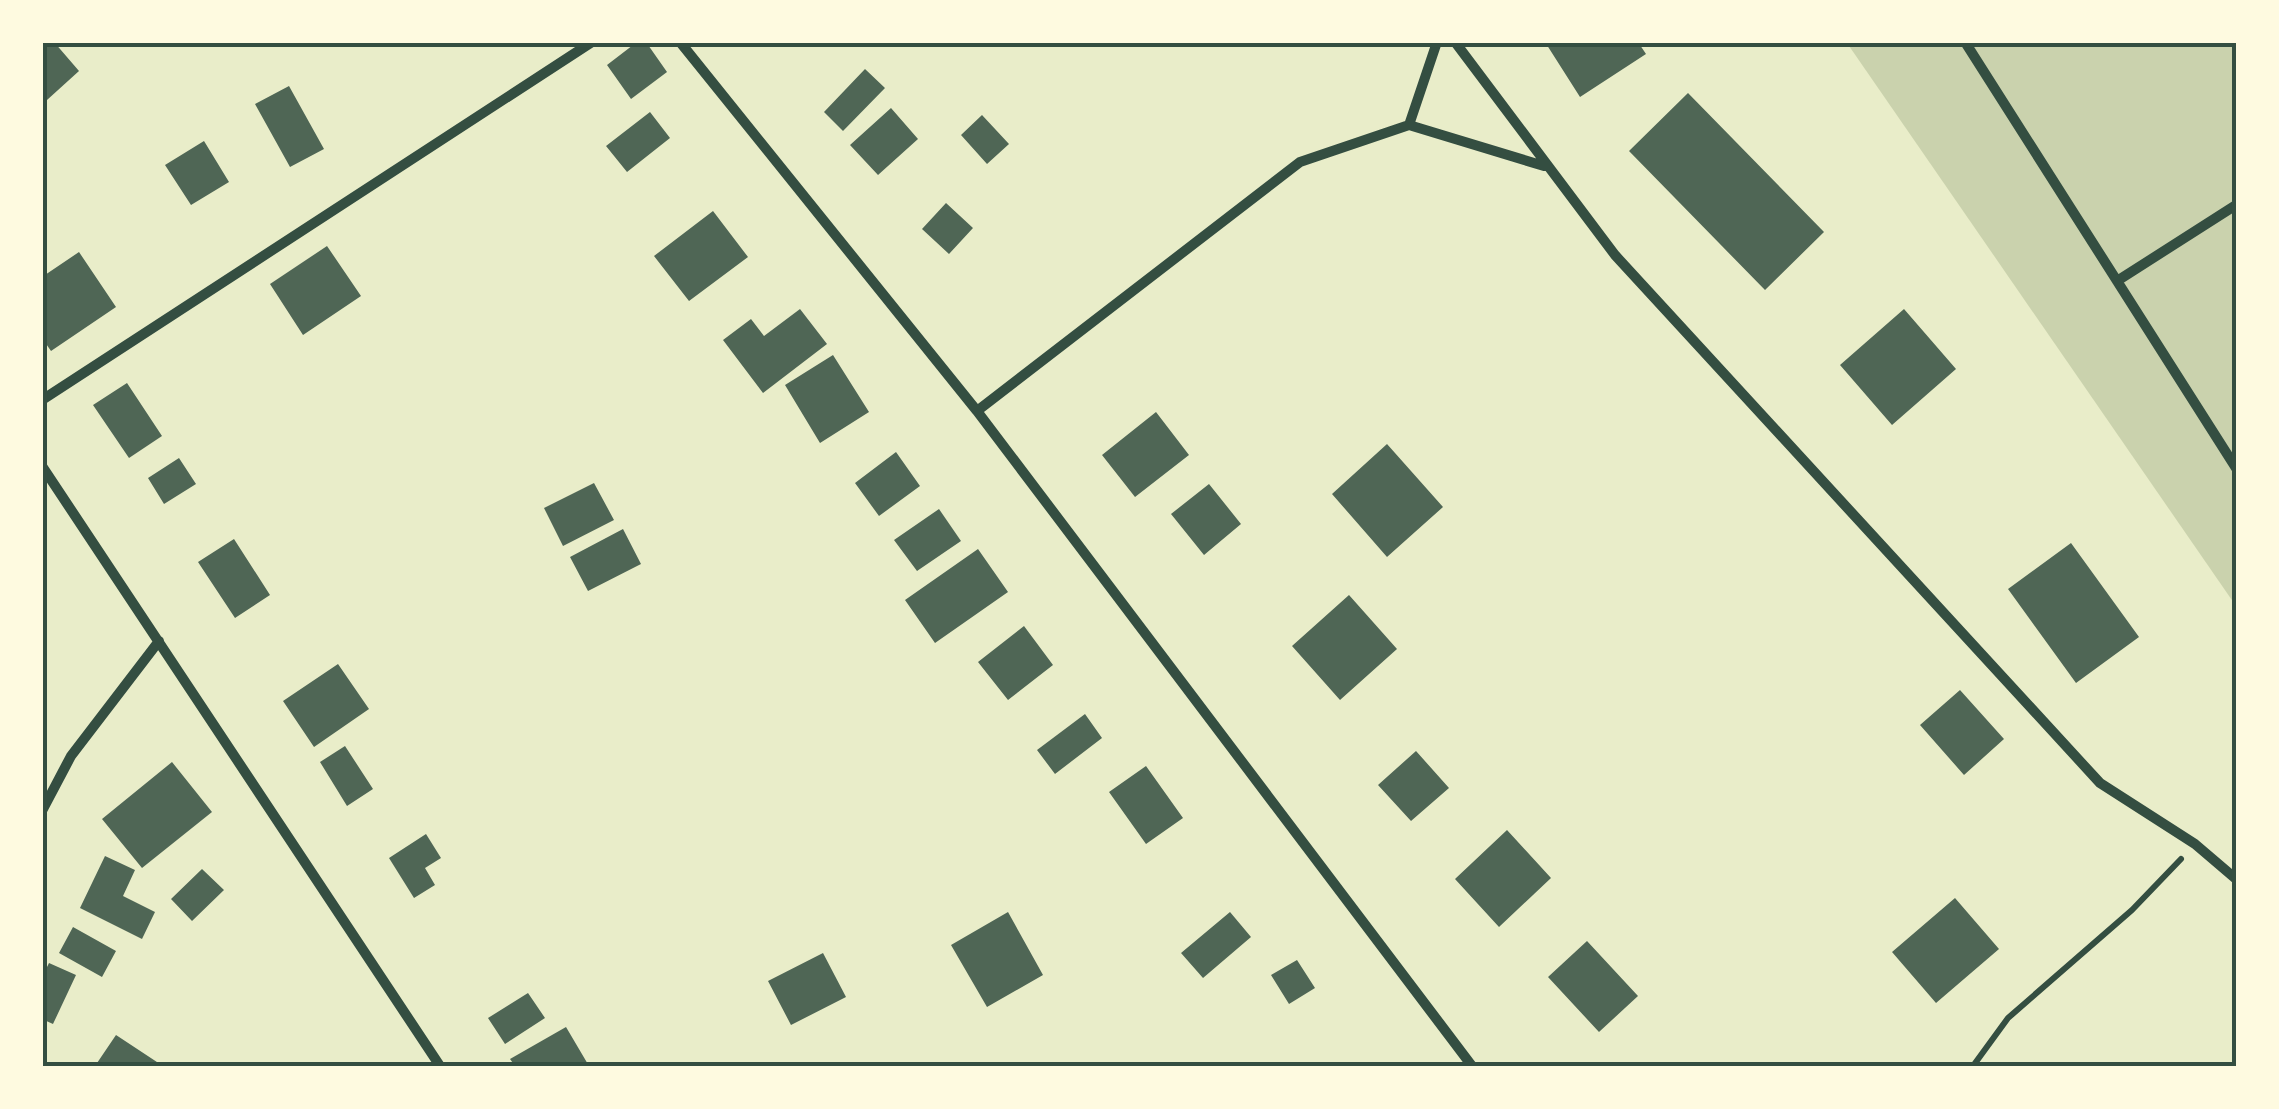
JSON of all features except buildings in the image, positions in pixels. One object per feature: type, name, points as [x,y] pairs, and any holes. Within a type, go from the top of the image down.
[{"type":"street","points":[[42,400],[592,42]]},
{"type":"street","points":[[680,42],[977,412],[1472,1066]]},
{"type":"street","points":[[1409,125],[1437,42]]},
{"type":"street","points":[[1455,42],[1615,255],[2100,782],[2195,844],[2236,879]]},
{"type":"street","points":[[1966,42],[2236,468]]},
{"type":"street","points":[[977,412],[1300,162],[1409,125],[1545,166]]},
{"type":"street","points":[[2118,281],[2236,205]]},
{"type":"street","points":[[42,466],[440,1066]]},
{"type":"street","points":[[42,810],[71,756],[159,641]]},
{"type":"path","points":[[1972,1066],[2008,1018],[2132,910],[2195,844]]},
{"type":"green space","points":[[1847,43],[2236,43],[2236,606]]}]
